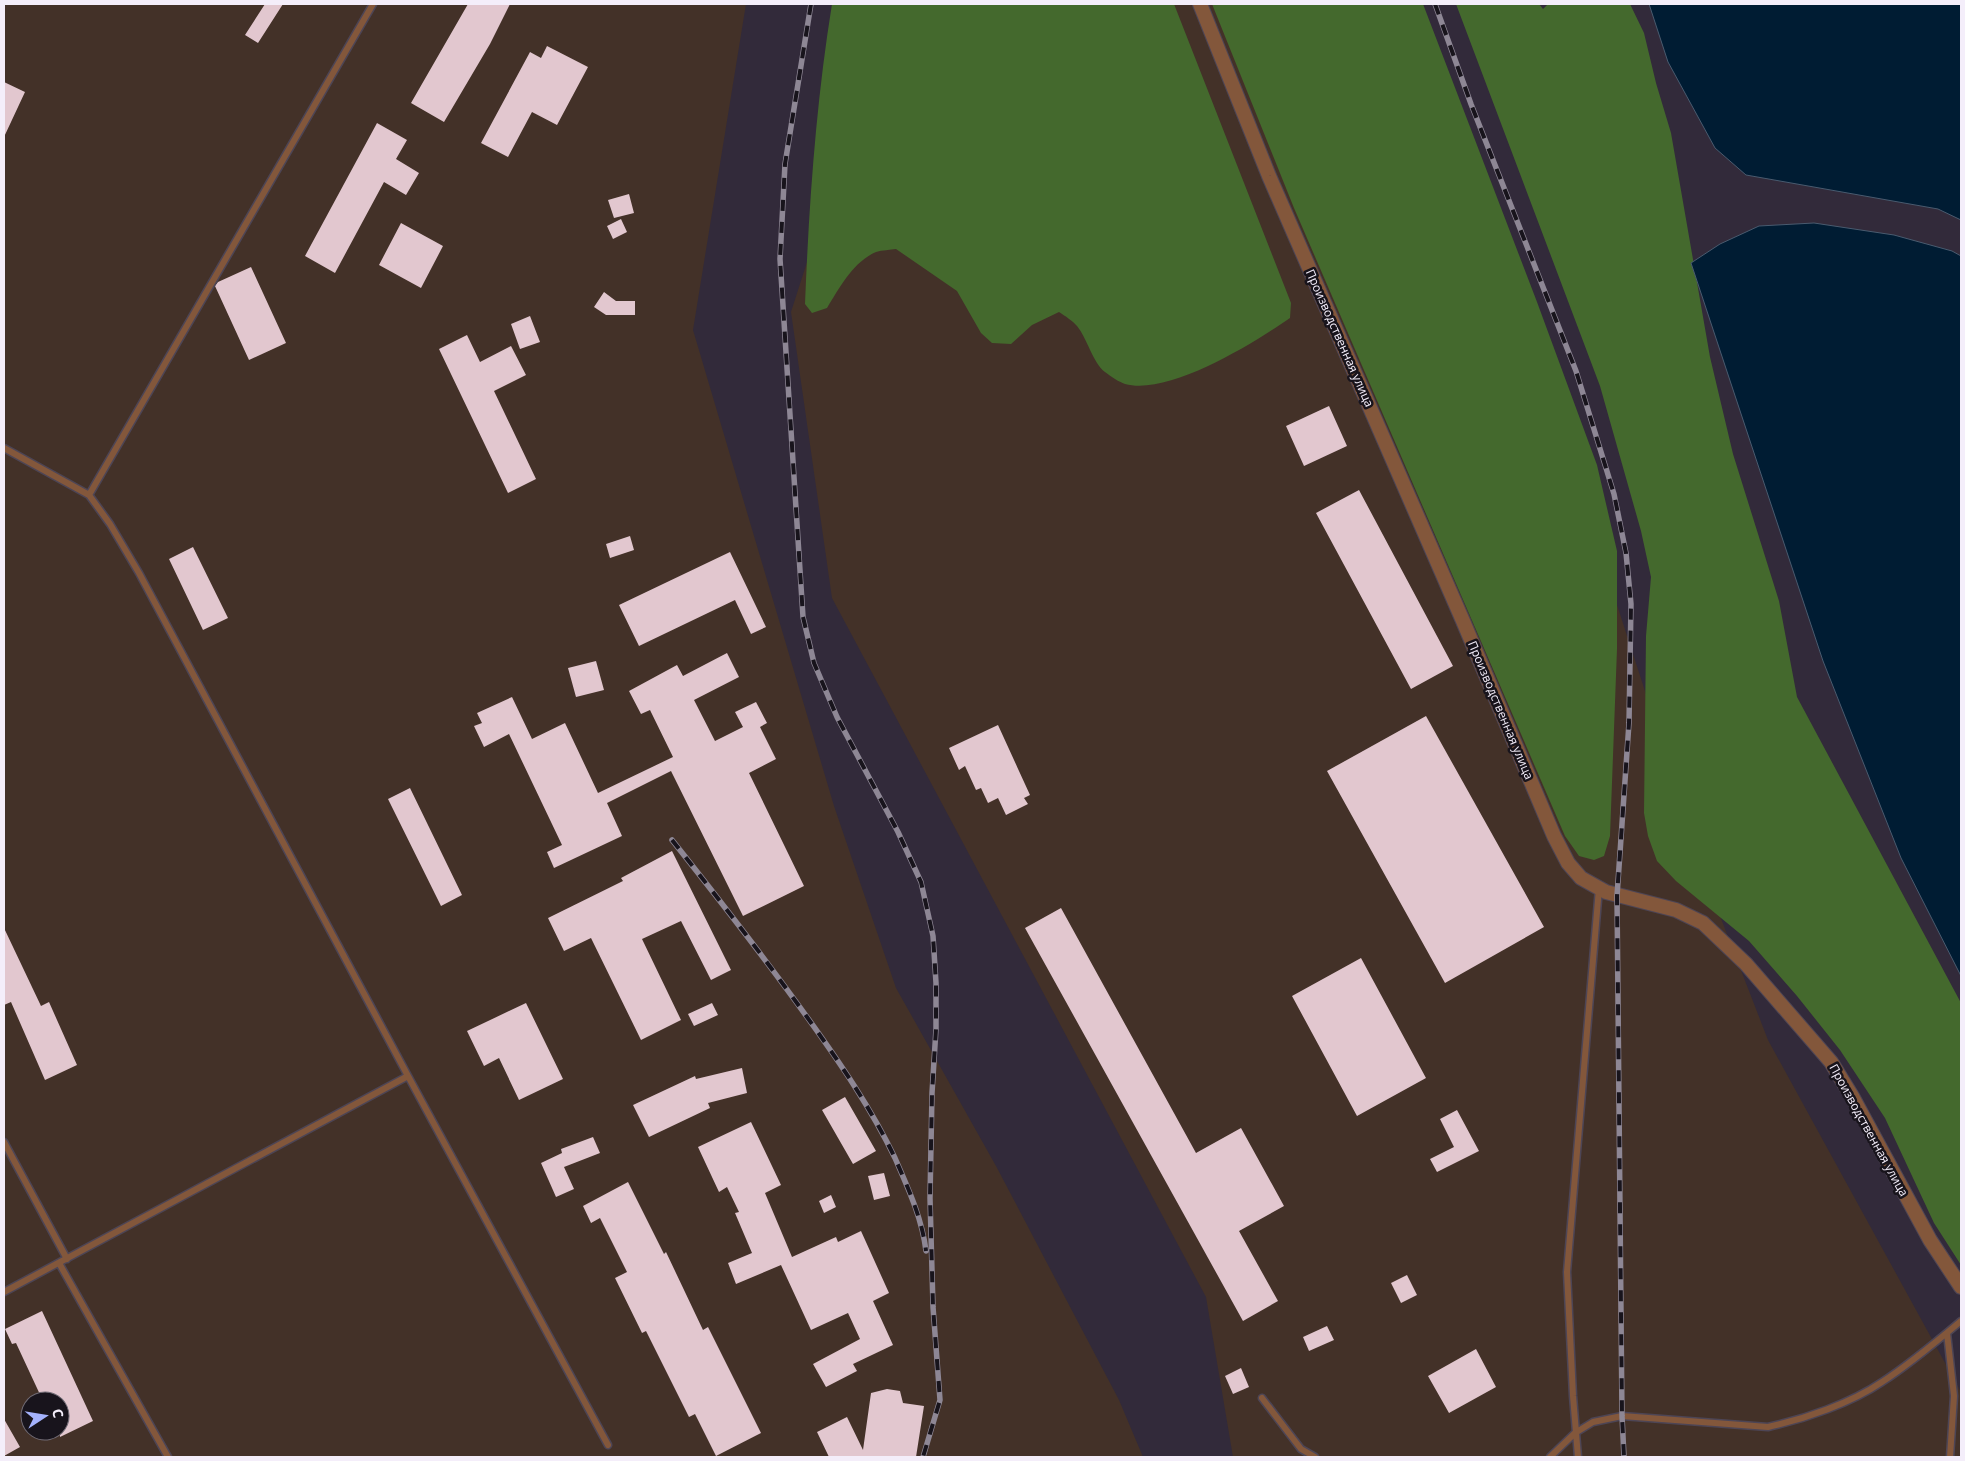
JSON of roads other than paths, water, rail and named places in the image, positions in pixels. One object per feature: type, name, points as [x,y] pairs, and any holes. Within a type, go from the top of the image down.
[{"type":"street","name":"Производственная улица","points":[[1200,4],[1273,185],[1554,836],[1568,863],[1581,878],[1606,892],[1676,910],[1703,923],[1746,964],[1831,1062],[1853,1098],[1930,1240],[1961,1287]]},
{"type":"lane","points":[[89,495],[373,4]]},
{"type":"lane","points":[[4,448],[89,495],[110,524],[139,573],[608,1445]]},
{"type":"lane","points":[[1578,1457],[1575,1433],[1567,1272],[1599,888]]},
{"type":"lane","points":[[4,1292],[408,1076]]},
{"type":"lane","points":[[4,1142],[67,1259]]},
{"type":"lane","points":[[59,1263],[168,1457]]},
{"type":"lane","points":[[1550,1457],[1575,1433],[1593,1422],[1622,1416],[1768,1427],[1790,1422],[1833,1407],[1881,1383],[1918,1357],[1961,1321]]},
{"type":"lane","points":[[1947,1333],[1954,1396],[1950,1457]]},
{"type":"lane","points":[[1262,1398],[1301,1449],[1315,1457]]},
{"type":"water","points":[[1649,4],[1961,4],[1961,220],[1938,209],[1746,175],[1715,148],[1668,62]]},
{"type":"water","points":[[1814,223],[1894,235],[1952,251],[1961,256],[1961,976],[1901,858],[1823,661],[1691,263],[1720,244],[1759,226]]},
{"type":"railway","points":[[811,4],[785,164],[780,259],[803,617],[814,663],[837,717],[898,832],[921,882],[933,936],[936,1029],[932,1093],[930,1198],[933,1307],[940,1400],[923,1457]]},
{"type":"railway","points":[[1435,4],[1471,104],[1576,371],[1614,494],[1626,553],[1631,604],[1629,723],[1617,896],[1624,1457]]},
{"type":"railway","points":[[672,840],[791,995],[854,1086],[886,1139],[895,1158],[918,1215],[926,1251]]}]
